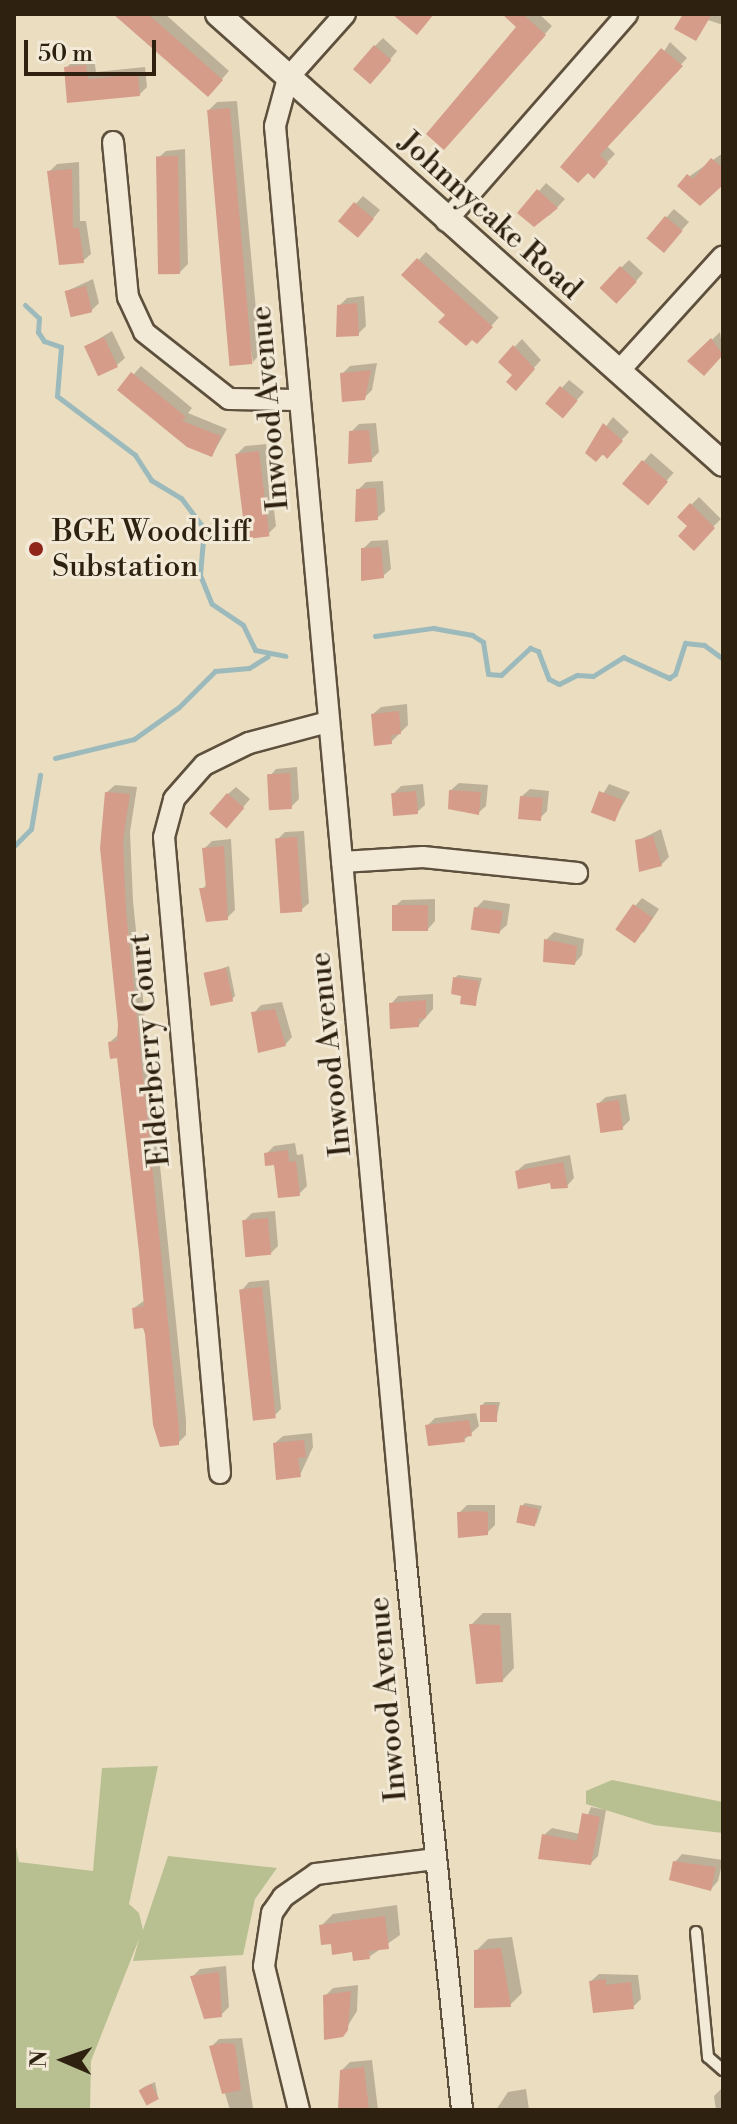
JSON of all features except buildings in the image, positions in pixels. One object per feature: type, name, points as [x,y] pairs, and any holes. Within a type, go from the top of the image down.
[{"type":"street","name":"Johnnycake Road","points":[[218,14],[446,221],[723,464]]},
{"type":"street","name":"Inwood Avenue","points":[[345,14],[288,78],[275,126],[434,1859],[462,2110]]},
{"type":"street","points":[[446,221],[627,14]]},
{"type":"street","points":[[113,142],[128,297],[144,332],[229,399],[299,400]]},
{"type":"street","points":[[618,372],[723,256]]},
{"type":"street","name":"Elderberry Court","points":[[220,1473],[164,837],[174,799],[204,765],[236,748],[328,722]]},
{"type":"street","points":[[342,862],[423,857],[577,873]]},
{"type":"street","points":[[299,2110],[264,1966],[272,1913],[283,1897],[316,1874],[434,1859]]},
{"type":"lane","points":[[696,1932],[708,2057],[723,2070]]},
{"type":"green space","points":[[158,1766],[129,1904],[139,1913],[143,1930],[168,1856],[277,1868],[255,1899],[243,1955],[133,1961],[139,1939],[91,2061],[90,2110],[14,2110],[14,1836],[19,1862],[93,1871],[102,1768]]},
{"type":"green space","points":[[612,1780],[723,1802],[723,1833],[654,1825],[586,1804],[586,1791]]},
{"type":"waterway","points":[[25,305],[39,318],[38,332],[44,341],[61,347],[57,396],[135,455],[151,480],[181,498],[204,528],[200,575],[212,604],[243,625],[255,650],[285,656]]},
{"type":"waterway","points":[[375,636],[433,628],[472,635],[483,642],[488,674],[501,675],[530,648],[538,651],[549,679],[559,684],[577,675],[593,676],[623,657],[669,678],[675,674],[685,643],[704,645],[723,659]]},
{"type":"waterway","points":[[55,758],[134,739],[179,707],[215,671],[249,668],[268,656]]},
{"type":"waterway","points":[[14,846],[31,829],[40,775]]},
{"type":"place","name":"BGE Woodcliff Substation","points":[[36,549]]}]
